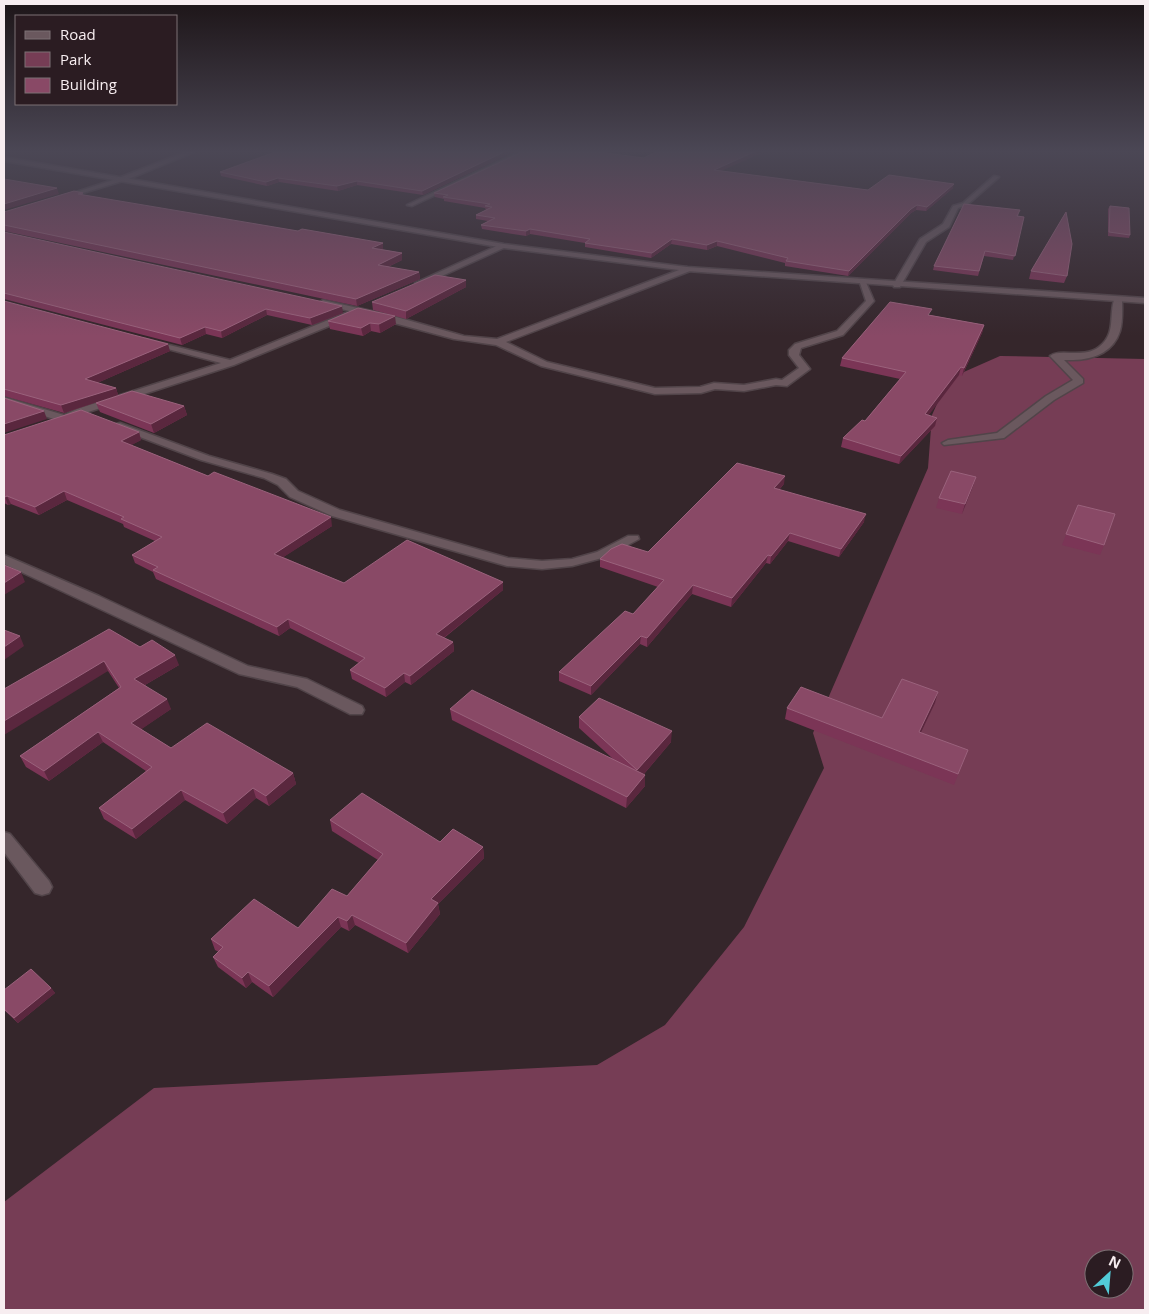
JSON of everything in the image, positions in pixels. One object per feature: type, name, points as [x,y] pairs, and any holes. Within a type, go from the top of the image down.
[{"type":"street","points":[[317,213],[504,246],[687,269],[1145,301]]},
{"type":"street","points":[[897,285],[923,240],[946,225],[951,213]]},
{"type":"street","points":[[411,287],[504,246]]},
{"type":"street","points":[[309,300],[412,324],[452,338],[480,343],[498,342],[687,269]]},
{"type":"street","points":[[498,342],[544,364],[655,390],[701,390],[714,386],[744,388],[776,382],[783,384],[805,369],[794,355],[794,350],[798,346],[840,333],[870,302],[862,282]]},
{"type":"street","points":[[948,443],[1000,436],[1050,398],[1079,381],[1055,356],[1081,359],[1100,350],[1115,334],[1118,299]]},
{"type":"street","points":[[46,425],[81,411],[231,363],[373,304]]},
{"type":"street","points":[[138,338],[231,363]]},
{"type":"street","points":[[4,400],[64,419]]},
{"type":"street","points":[[81,411],[205,458],[268,476],[282,482],[294,494],[336,514],[507,562],[535,565],[585,561],[608,553],[633,539]]},
{"type":"street","points":[[4,559],[94,598],[244,670],[302,683],[356,710]]},
{"type":"street","points":[[4,839],[42,887]]},
{"type":"green space","points":[[1000,356],[1145,359],[1145,1310],[4,1310],[4,1202],[154,1088],[597,1065],[665,1025],[744,927],[824,768],[813,733],[928,468],[932,415],[945,386],[957,375]]},
{"type":"building","points":[[4,213],[193,213],[383,243],[372,248],[402,253],[378,265],[419,272],[356,299],[4,225]]},
{"type":"building","points":[[479,213],[907,213],[849,271],[786,261],[788,258],[717,241],[707,245],[672,239],[652,253],[585,243],[590,239],[530,229],[526,231],[481,225],[495,218],[476,215]]},
{"type":"building","points":[[959,213],[1018,213],[1017,216],[1024,217],[1015,256],[985,251],[979,271],[934,266]]},
{"type":"building","points":[[1066,213],[1072,244],[1067,276],[1031,271]]},
{"type":"building","points":[[1110,213],[1129,213],[1130,235],[1109,232]]},
{"type":"building","points":[[4,232],[342,306],[310,318],[266,309],[221,331],[205,327],[180,338],[4,293]]},
{"type":"building","points":[[435,275],[466,280],[406,311],[372,302]]},
{"type":"building","points":[[4,301],[168,344],[85,379],[116,388],[61,405],[4,389]]},
{"type":"building","points":[[890,302],[932,309],[928,315],[984,325],[964,368],[961,367],[925,414],[937,418],[901,456],[843,438],[862,420],[865,421],[906,372],[842,358]]},
{"type":"building","points":[[358,308],[395,316],[379,324],[370,323],[361,328],[328,321]]},
{"type":"building","points":[[132,391],[184,406],[151,424],[96,403]]},
{"type":"building","points":[[4,398],[44,411],[4,424]]},
{"type":"building","points":[[81,410],[139,432],[121,441],[208,476],[214,472],[331,517],[274,554],[344,583],[407,540],[503,582],[436,634],[453,642],[410,676],[404,673],[385,688],[350,670],[365,658],[288,619],[277,627],[153,570],[158,567],[132,555],[162,537],[121,519],[124,517],[64,491],[35,507],[7,496],[4,497],[4,435]]},
{"type":"building","points":[[737,463],[785,476],[774,488],[866,514],[841,549],[790,533],[771,556],[768,555],[732,598],[693,585],[647,638],[641,636],[591,686],[559,672],[625,611],[633,614],[664,580],[600,559],[611,549],[622,544],[648,552]]},
{"type":"building","points":[[951,471],[976,477],[965,504],[939,498]]},
{"type":"building","points":[[1078,505],[1115,514],[1104,545],[1066,534]]},
{"type":"building","points":[[4,565],[21,572],[4,583]]},
{"type":"building","points":[[109,629],[140,647],[152,640],[175,655],[134,679],[167,699],[131,723],[171,748],[207,723],[293,773],[266,796],[253,788],[223,813],[181,790],[132,829],[99,808],[152,767],[98,732],[44,771],[20,756],[121,687],[104,661],[4,721],[4,689]]},
{"type":"building","points":[[4,630],[20,636],[4,647]]},
{"type":"building","points":[[902,679],[938,692],[919,732],[968,750],[958,774],[787,708],[801,687],[882,718]]},
{"type":"building","points":[[472,690],[645,775],[627,797],[450,709]]},
{"type":"building","points":[[599,698],[672,731],[637,770],[579,717]]},
{"type":"building","points":[[362,793],[440,842],[453,829],[483,847],[431,899],[438,903],[406,943],[352,915],[347,921],[338,917],[269,986],[248,972],[242,978],[213,957],[223,947],[211,939],[254,899],[298,928],[332,889],[347,896],[383,854],[330,820]]},
{"type":"building","points":[[31,969],[51,988],[14,1018],[4,1009],[4,990]]}]
